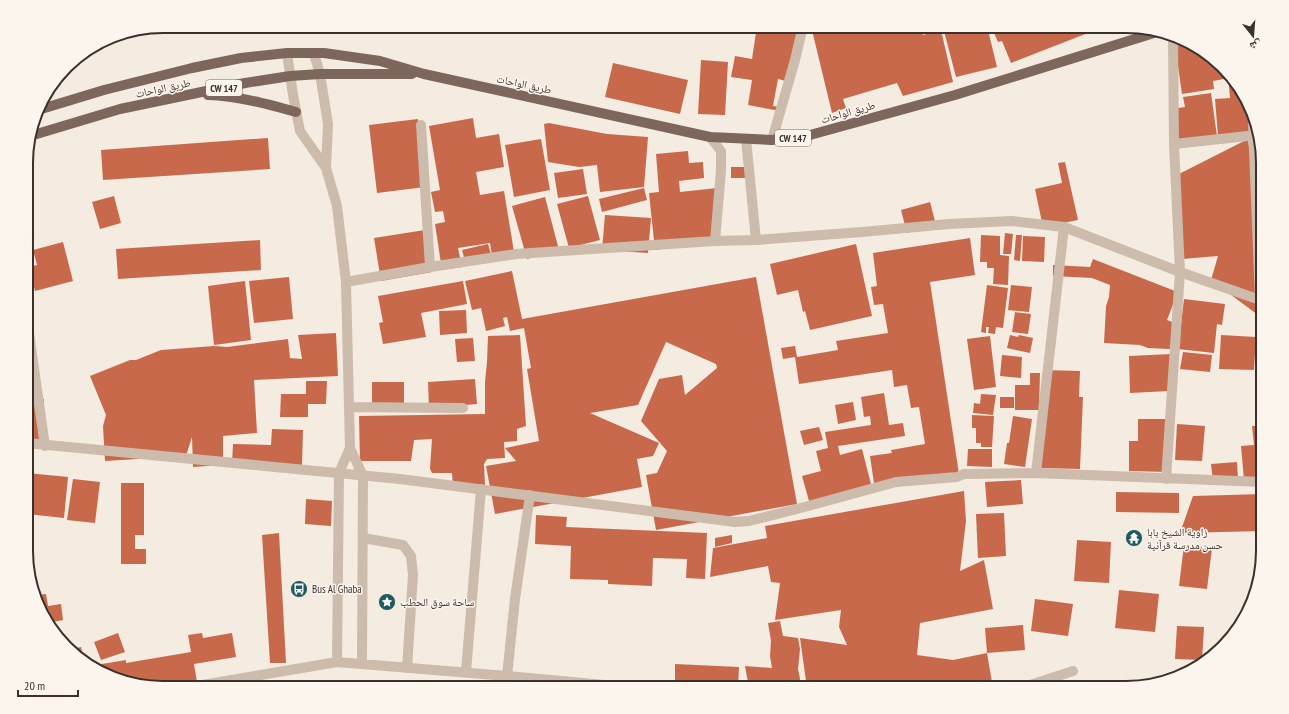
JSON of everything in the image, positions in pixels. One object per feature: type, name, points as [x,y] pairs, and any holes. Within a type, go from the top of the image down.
[{"type":"main road","name":"طريق الواحات","points":[[45,108],[104,90],[192,68],[241,58],[287,53],[324,53],[380,61],[424,74],[710,138],[772,140],[810,135],[947,97],[1148,35]]},
{"type":"main road","name":"طريق الواحات","points":[[36,134],[120,109],[290,76],[380,73],[424,74]]},
{"type":"main road","points":[[192,94],[228,96],[257,101],[296,112]]},
{"type":"street","points":[[772,140],[801,33]]},
{"type":"street","points":[[1166,479],[1180,272],[1174,144],[1173,42]]},
{"type":"street","points":[[287,53],[300,131],[326,168]]},
{"type":"street","points":[[314,54],[320,74],[328,124],[326,168],[337,206],[346,282],[350,448],[363,476],[362,664]]},
{"type":"street","points":[[422,125],[430,267]]},
{"type":"street","points":[[1174,144],[1254,136]]},
{"type":"street","points":[[710,138],[721,151],[715,241]]},
{"type":"street","points":[[746,139],[756,240]]},
{"type":"street","points":[[1256,150],[1256,163]]},
{"type":"street","points":[[346,282],[516,254],[715,241],[756,240],[949,224],[1012,221],[1064,227],[1180,272],[1256,298]]},
{"type":"street","points":[[1036,473],[1064,227]]},
{"type":"street","points":[[33,364],[44,446]]},
{"type":"street","points":[[349,407],[463,408]]},
{"type":"street","points":[[33,445],[363,476],[530,495],[735,522],[749,521],[896,482],[956,477],[964,474],[1036,473],[1256,482]]},
{"type":"street","points":[[337,662],[339,474],[350,448]]},
{"type":"street","points":[[466,672],[481,489]]},
{"type":"street","points":[[507,676],[515,599],[530,495]]},
{"type":"street","points":[[363,538],[403,545],[411,556],[413,575],[407,668]]},
{"type":"street","points":[[226,681],[337,662],[561,681]]},
{"type":"street","points":[[1042,681],[1073,671]]},
{"type":"building","points":[[756,33],[798,33],[790,82],[778,79],[773,106],[781,107],[780,111],[748,105],[752,80],[731,77],[735,56],[752,59]]},
{"type":"building","points":[[813,33],[922,33],[923,35],[930,33],[942,33],[953,82],[903,96],[897,83],[843,99],[846,108],[832,113]]},
{"type":"building","points":[[945,33],[989,33],[997,67],[956,77]]},
{"type":"building","points":[[994,33],[1088,33],[1011,63],[1002,41],[998,42]]},
{"type":"building","points":[[1174,42],[1191,50],[1224,77],[1224,79],[1213,81],[1214,89],[1182,94]]},
{"type":"building","points":[[701,60],[728,62],[725,115],[698,114]]},
{"type":"building","points":[[613,63],[688,80],[680,114],[605,97]]},
{"type":"building","points":[[1229,84],[1243,105],[1252,133],[1218,136],[1215,99],[1230,98]]},
{"type":"building","points":[[1211,93],[1217,136],[1178,143],[1172,109],[1185,107],[1183,97]]},
{"type":"building","points":[[473,118],[476,138],[499,134],[504,167],[476,172],[480,195],[504,191],[515,258],[493,262],[490,243],[458,248],[462,267],[442,270],[435,224],[445,222],[443,211],[435,212],[431,192],[440,190],[429,126]]},
{"type":"building","points":[[418,119],[425,187],[377,193],[369,125]]},
{"type":"building","points":[[549,123],[607,134],[648,137],[644,187],[600,192],[597,165],[579,167],[548,162],[544,124]]},
{"type":"building","points":[[268,138],[270,169],[103,180],[101,150]]},
{"type":"building","points":[[541,139],[550,190],[514,197],[505,145]]},
{"type":"building","points":[[1248,139],[1249,148],[1255,147],[1256,314],[1211,280],[1218,256],[1182,259],[1175,176]]},
{"type":"building","points":[[688,151],[689,163],[703,162],[704,178],[679,181],[680,192],[717,188],[714,241],[655,250],[649,193],[659,192],[656,154]]},
{"type":"building","points":[[1065,162],[1078,220],[1043,227],[1035,189],[1062,183],[1058,163]]},
{"type":"building","points":[[731,167],[748,167],[748,178],[731,178]]},
{"type":"building","points":[[583,169],[587,194],[558,198],[554,173]]},
{"type":"building","points":[[644,188],[647,200],[602,212],[599,199]]},
{"type":"building","points":[[114,196],[121,223],[100,229],[92,202]]},
{"type":"building","points":[[588,196],[600,240],[569,248],[557,204]]},
{"type":"building","points":[[545,197],[559,250],[527,259],[512,206]]},
{"type":"building","points":[[930,202],[936,225],[907,233],[901,210]]},
{"type":"building","points":[[605,215],[651,218],[648,253],[602,250]]},
{"type":"building","points":[[425,230],[432,272],[381,281],[374,238]]},
{"type":"building","points":[[1005,233],[1013,234],[1011,254],[1003,254]]},
{"type":"building","points":[[981,235],[1000,236],[1000,255],[1009,256],[1008,285],[993,284],[994,268],[987,268],[987,262],[980,262]]},
{"type":"building","points":[[1016,235],[1022,235],[1020,261],[1014,260]]},
{"type":"building","points":[[1023,236],[1045,237],[1044,262],[1022,261]]},
{"type":"building","points":[[970,238],[975,275],[930,282],[959,474],[875,490],[870,456],[892,453],[891,450],[925,444],[919,407],[911,408],[907,385],[894,387],[892,370],[799,384],[795,357],[783,359],[781,348],[795,346],[797,357],[838,350],[836,341],[888,333],[883,304],[874,305],[871,287],[877,286],[873,253]]},
{"type":"building","points":[[260,240],[261,270],[118,279],[116,249]]},
{"type":"building","points":[[63,242],[73,281],[35,291],[33,283],[33,266],[37,265],[33,250]]},
{"type":"building","points":[[488,244],[492,258],[466,265],[462,250]]},
{"type":"building","points":[[856,244],[872,316],[810,330],[805,311],[803,312],[798,290],[777,295],[770,264]]},
{"type":"building","points":[[1093,259],[1175,291],[1174,302],[1167,320],[1175,323],[1170,349],[1148,348],[1140,345],[1104,343],[1106,306],[1109,297],[1110,285],[1092,278],[1053,276],[1053,265],[1090,267]]},
{"type":"building","points":[[512,271],[522,319],[756,277],[797,504],[656,530],[646,475],[657,473],[667,451],[641,421],[659,379],[682,375],[685,395],[717,368],[716,364],[666,342],[638,405],[590,413],[659,443],[653,456],[637,459],[642,487],[495,514],[486,466],[516,461],[505,448],[539,441],[527,369],[531,368],[524,328],[510,331],[507,317],[503,318],[505,326],[486,331],[481,308],[472,310],[465,281]]},
{"type":"building","points":[[289,277],[293,319],[254,323],[249,281]]},
{"type":"building","points":[[245,281],[251,340],[214,345],[208,286]]},
{"type":"building","points":[[463,281],[467,304],[421,313],[426,337],[383,344],[379,323],[383,322],[378,296]]},
{"type":"building","points":[[987,285],[1008,288],[1003,328],[996,327],[995,334],[988,333],[989,327],[986,327],[986,333],[981,332]]},
{"type":"building","points":[[1011,285],[1032,287],[1029,312],[1008,310]]},
{"type":"building","points":[[1184,299],[1225,304],[1222,325],[1217,324],[1214,353],[1178,349]]},
{"type":"building","points":[[466,310],[467,333],[440,335],[439,311]]},
{"type":"building","points":[[1015,312],[1031,314],[1028,334],[1012,332]]},
{"type":"building","points":[[336,333],[338,376],[254,380],[257,433],[223,436],[223,465],[193,467],[192,437],[184,462],[170,457],[105,461],[103,426],[106,415],[90,376],[130,360],[136,360],[161,350],[214,346],[227,347],[288,339],[290,358],[302,359],[298,335]]},
{"type":"building","points":[[520,335],[526,426],[517,429],[517,441],[504,442],[505,458],[487,459],[484,464],[485,485],[453,485],[452,473],[432,473],[430,469],[432,439],[414,440],[411,461],[360,461],[359,416],[485,414],[485,382],[488,336]]},
{"type":"building","points":[[1010,335],[1033,338],[1030,353],[1007,348]]},
{"type":"building","points":[[1221,335],[1256,337],[1254,370],[1219,369]]},
{"type":"building","points":[[990,336],[996,387],[974,390],[967,339]]},
{"type":"building","points":[[473,338],[475,361],[457,362],[455,339]]},
{"type":"building","points":[[1183,352],[1212,355],[1210,372],[1180,369]]},
{"type":"building","points":[[1171,354],[1169,391],[1130,393],[1129,356]]},
{"type":"building","points":[[1002,355],[1022,357],[1021,378],[1000,376]]},
{"type":"building","points":[[1043,370],[1080,371],[1079,397],[1083,397],[1080,469],[1040,468]]},
{"type":"building","points":[[1030,373],[1040,373],[1039,410],[1015,410],[1015,385],[1030,385]]},
{"type":"building","points":[[475,379],[477,404],[429,408],[428,382]]},
{"type":"building","points":[[306,381],[327,381],[326,404],[308,404],[308,417],[280,417],[281,394],[306,394]]},
{"type":"building","points":[[372,382],[404,382],[404,406],[372,406]]},
{"type":"building","points":[[884,393],[889,425],[903,423],[905,436],[838,446],[840,455],[862,449],[873,492],[811,508],[802,476],[821,471],[816,451],[828,448],[825,432],[871,425],[870,416],[864,417],[861,397]]},
{"type":"building","points":[[981,394],[996,395],[993,415],[973,413],[974,403],[980,404]]},
{"type":"building","points":[[1000,397],[1014,397],[1014,408],[1000,408]]},
{"type":"building","points":[[33,398],[44,399],[41,449],[33,448]]},
{"type":"building","points":[[853,402],[856,420],[838,424],[835,405]]},
{"type":"building","points":[[972,415],[994,416],[992,447],[981,447],[981,443],[976,443],[976,428],[972,428]]},
{"type":"building","points":[[1013,416],[1032,419],[1025,467],[1004,464]]},
{"type":"building","points":[[1138,419],[1168,419],[1167,472],[1129,471],[1129,441],[1138,441]]},
{"type":"building","points":[[1177,424],[1205,426],[1202,461],[1175,460]]},
{"type":"building","points":[[1252,426],[1256,426],[1256,479],[1244,480],[1241,446],[1254,445]]},
{"type":"building","points":[[819,427],[823,440],[804,445],[800,431]]},
{"type":"building","points":[[272,429],[303,430],[302,465],[232,463],[233,444],[271,445]]},
{"type":"building","points":[[968,449],[992,449],[992,467],[967,466]]},
{"type":"building","points":[[1237,462],[1238,479],[1213,481],[1211,464]]},
{"type":"building","points":[[33,474],[68,477],[64,518],[33,515]]},
{"type":"building","points":[[73,479],[100,482],[95,523],[67,520]]},
{"type":"building","points":[[1021,480],[1023,504],[987,507],[985,482]]},
{"type":"building","points":[[121,483],[144,483],[144,535],[135,535],[135,549],[146,549],[146,564],[121,564]]},
{"type":"building","points":[[964,491],[966,521],[960,571],[984,560],[993,609],[920,623],[917,655],[953,660],[987,653],[992,681],[806,681],[800,638],[847,645],[839,627],[841,610],[775,620],[780,583],[771,582],[768,566],[710,577],[713,548],[767,538],[765,526]]},
{"type":"building","points":[[1116,492],[1179,493],[1179,513],[1116,512]]},
{"type":"building","points":[[1256,494],[1256,531],[1180,533],[1193,496]]},
{"type":"building","points":[[306,499],[332,501],[331,526],[305,524]]},
{"type":"building","points":[[1004,513],[1006,556],[978,558],[976,514]]},
{"type":"building","points":[[536,515],[567,517],[566,527],[707,533],[705,579],[686,578],[687,559],[653,558],[652,586],[608,584],[608,580],[570,579],[571,546],[535,544]]},
{"type":"building","points":[[279,533],[286,663],[270,663],[262,535]]},
{"type":"building","points":[[732,535],[732,543],[715,547],[715,538]]},
{"type":"building","points":[[1077,540],[1111,542],[1109,583],[1074,581]]},
{"type":"building","points":[[1184,545],[1212,548],[1207,589],[1179,586]]},
{"type":"building","points":[[1119,590],[1159,594],[1155,632],[1115,628]]},
{"type":"building","points":[[46,594],[48,606],[61,604],[63,620],[54,622],[46,609],[41,595]]},
{"type":"building","points":[[1035,599],[1073,604],[1068,636],[1031,631]]},
{"type":"building","points":[[780,621],[783,636],[798,638],[800,649],[798,669],[800,681],[748,681],[745,666],[772,668],[770,656],[771,641],[768,623]]},
{"type":"building","points":[[1023,625],[1025,650],[987,653],[985,628]]},
{"type":"building","points":[[1177,626],[1204,627],[1202,656],[1197,660],[1175,659]]},
{"type":"building","points":[[118,633],[125,652],[101,660],[94,642]]},
{"type":"building","points":[[202,633],[203,638],[232,633],[236,657],[194,664],[197,681],[146,680],[129,677],[99,664],[126,660],[126,663],[191,652],[188,635]]},
{"type":"building","points":[[81,647],[82,652],[77,648]]},
{"type":"building","points":[[675,664],[739,667],[738,681],[675,681]]},
{"type":"place","name":"زاوية الشيخ بابا حسن مدرسة قرآنية","points":[[1134,538]]},
{"type":"place","name":"Bus Al Ghaba","points":[[299,589]]},
{"type":"place","name":"ساحة سوق الحطب","points":[[387,602]]}]
